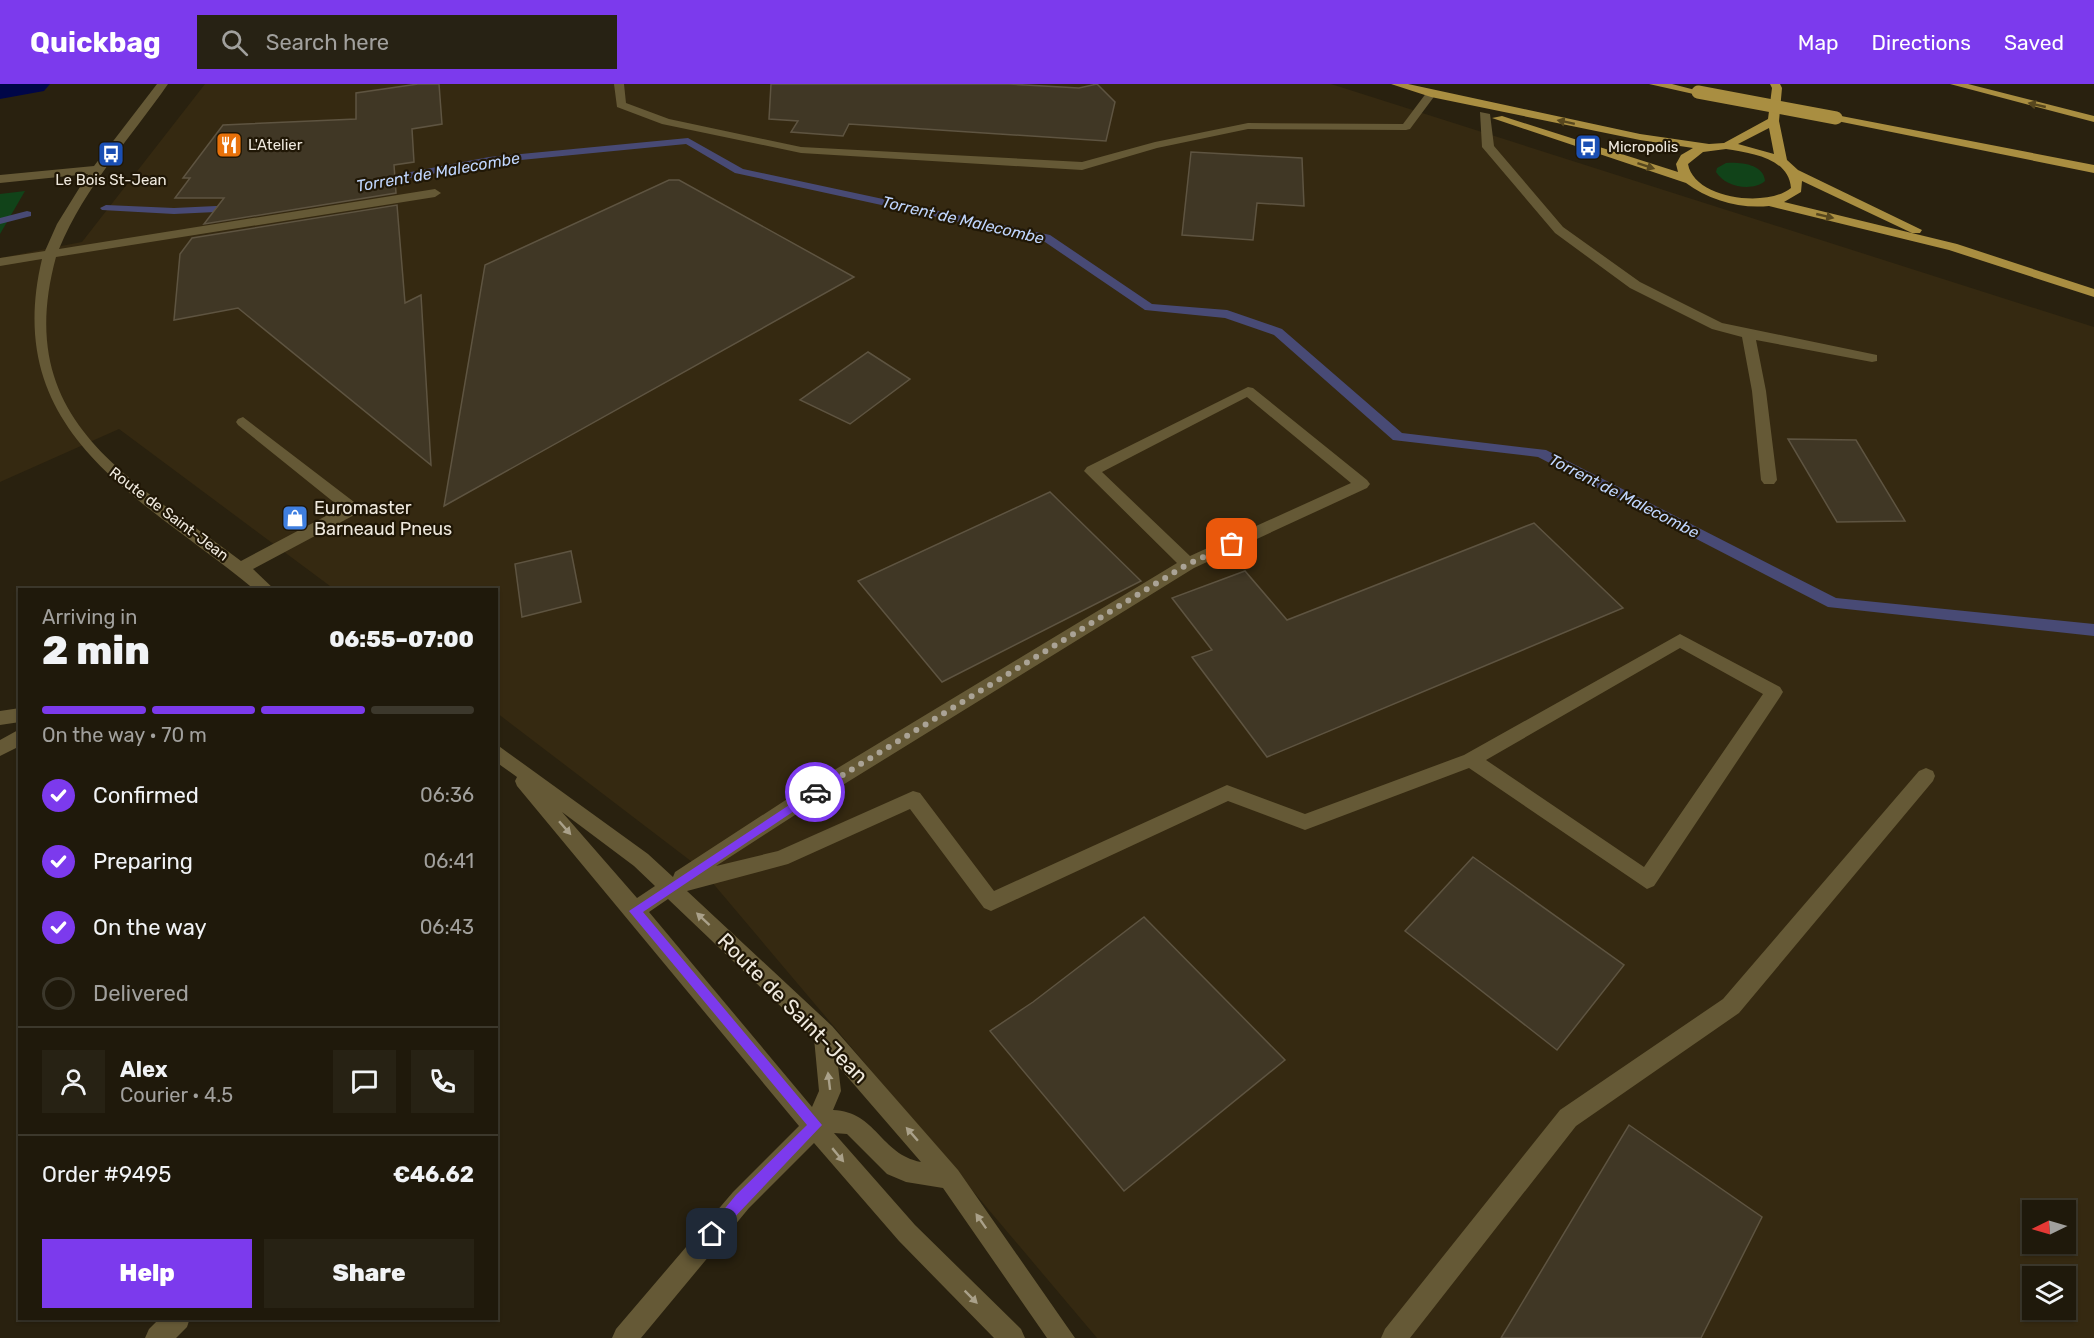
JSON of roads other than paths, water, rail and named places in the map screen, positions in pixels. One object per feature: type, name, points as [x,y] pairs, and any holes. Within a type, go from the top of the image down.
[{"type":"main road","points":[[1396,84],[1431,94],[1650,139],[1756,151],[1782,163],[1794,173],[1953,247]]},
{"type":"main road","points":[[1654,84],[1836,118],[2094,179]]},
{"type":"main road","points":[[1955,84],[1983,93],[2094,119]]},
{"type":"main road","points":[[1779,85],[1773,121],[1782,163]]},
{"type":"main road","points":[[1431,94],[1484,114],[1690,180],[1725,198],[1768,202],[1953,247],[2094,293]]},
{"type":"main road","points":[[1726,146],[1773,121]]},
{"type":"main road","points":[[1872,126],[2094,169]]},
{"type":"main road","points":[[1690,180],[1682,164],[1686,156],[1706,147]]},
{"type":"main road","points":[[1768,202],[1792,195],[1797,189],[1798,181],[1794,173]]},
{"type":"street","name":"Route de Saint-Jean","points":[[164,84],[99,169],[68,215],[50,255],[40,289],[37,322],[38,357],[67,422],[102,464],[242,568],[265,588]]},
{"type":"street","points":[[619,84],[621,105],[666,122],[801,150],[1082,166],[1155,145],[1248,126],[1407,128],[1431,94]]},
{"type":"street","points":[[1972,84],[1983,93]]},
{"type":"street","points":[[1484,114],[1488,147],[1559,230],[1635,285],[1716,326],[1872,358]]},
{"type":"street","points":[[0,179],[99,169]]},
{"type":"street","points":[[0,262],[435,193]]},
{"type":"street","points":[[1748,334],[1759,391],[1769,480]]},
{"type":"street","points":[[635,911],[805,798],[1188,564],[1362,484],[1248,391],[1092,471],[1188,564]]},
{"type":"street","points":[[242,568],[352,509],[243,422]]},
{"type":"street","points":[[669,887],[781,858],[913,799],[992,902],[1227,793],[1305,822],[1471,760],[1680,639],[1774,692],[1647,880],[1471,760]]},
{"type":"street","points":[[0,718],[18,715]]},
{"type":"street","points":[[0,749],[18,737]]},
{"type":"street","name":"Route de Saint-Jean","points":[[498,753],[641,860],[824,1033],[950,1178],[1062,1338]]},
{"type":"street","name":"Route de Saint-Jean","points":[[498,753],[635,911],[907,1233],[1012,1338]]},
{"type":"street","points":[[1394,1338],[1568,1118],[1731,1006],[1926,776]]},
{"type":"street","points":[[625,1338],[741,1200],[816,1125],[830,1091],[824,1033]]},
{"type":"street","points":[[816,1125],[836,1120],[851,1122],[896,1167],[950,1178]]},
{"type":"street","points":[[158,1338],[176,1320]]},
{"type":"waterway","points":[[0,88],[32,84]]},
{"type":"waterway","name":"Torrent de Malecombe","points":[[374,182],[489,160],[688,141],[739,171],[1046,237],[1149,307],[1227,314],[1278,332],[1398,437],[1541,453],[1833,603],[2094,630]]},
{"type":"waterway","name":"Torrent de Malecombe","points":[[106,208],[174,211],[237,208]]},
{"type":"waterway","name":"Torrent de Malecombe","points":[[0,221],[27,214]]},
{"type":"place","name":"L'Atelier","points":[[229,145]]},
{"type":"place","name":"Micropolis","points":[[1588,147]]},
{"type":"place","name":"Le Bois St-Jean","points":[[111,154]]},
{"type":"place","name":"Euromaster Barneaud Pneus","points":[[295,518]]}]
